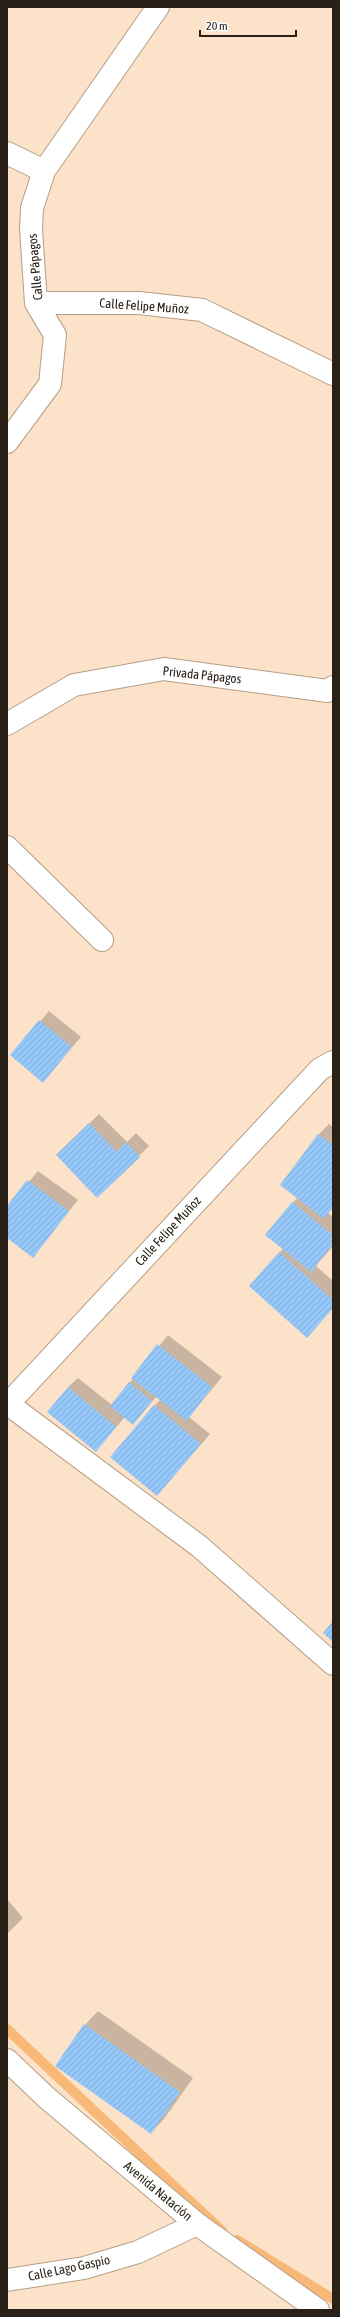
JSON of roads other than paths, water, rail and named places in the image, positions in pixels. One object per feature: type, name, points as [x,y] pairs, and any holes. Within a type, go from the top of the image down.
[{"type":"street","name":"Calle Pápagos","points":[[7,442],[50,384],[55,335],[36,303],[31,229],[32,208],[44,171],[158,7]]},
{"type":"street","points":[[7,153],[44,171]]},
{"type":"street","name":"Calle Felipe Muñoz","points":[[36,303],[139,303],[202,310],[333,374]]},
{"type":"street","name":"Privada Pápagos","points":[[7,724],[74,686],[164,669],[328,691],[333,686]]},
{"type":"street","points":[[7,847],[102,940]]},
{"type":"street","name":"Calle Felipe Muñoz","points":[[7,1404],[320,1069],[333,1062]]},
{"type":"street","points":[[7,1404],[198,1546],[333,1664]]},
{"type":"street","name":"Avenida Natación","points":[[7,2060],[47,2098],[197,2224],[318,2310]]},
{"type":"street","name":"Calle Lago Gaspio","points":[[7,2280],[84,2268],[138,2252],[197,2224]]},
{"type":"waterway","points":[[7,2029],[222,2231]]},
{"type":"waterway","points":[[237,2240],[333,2299]]}]
